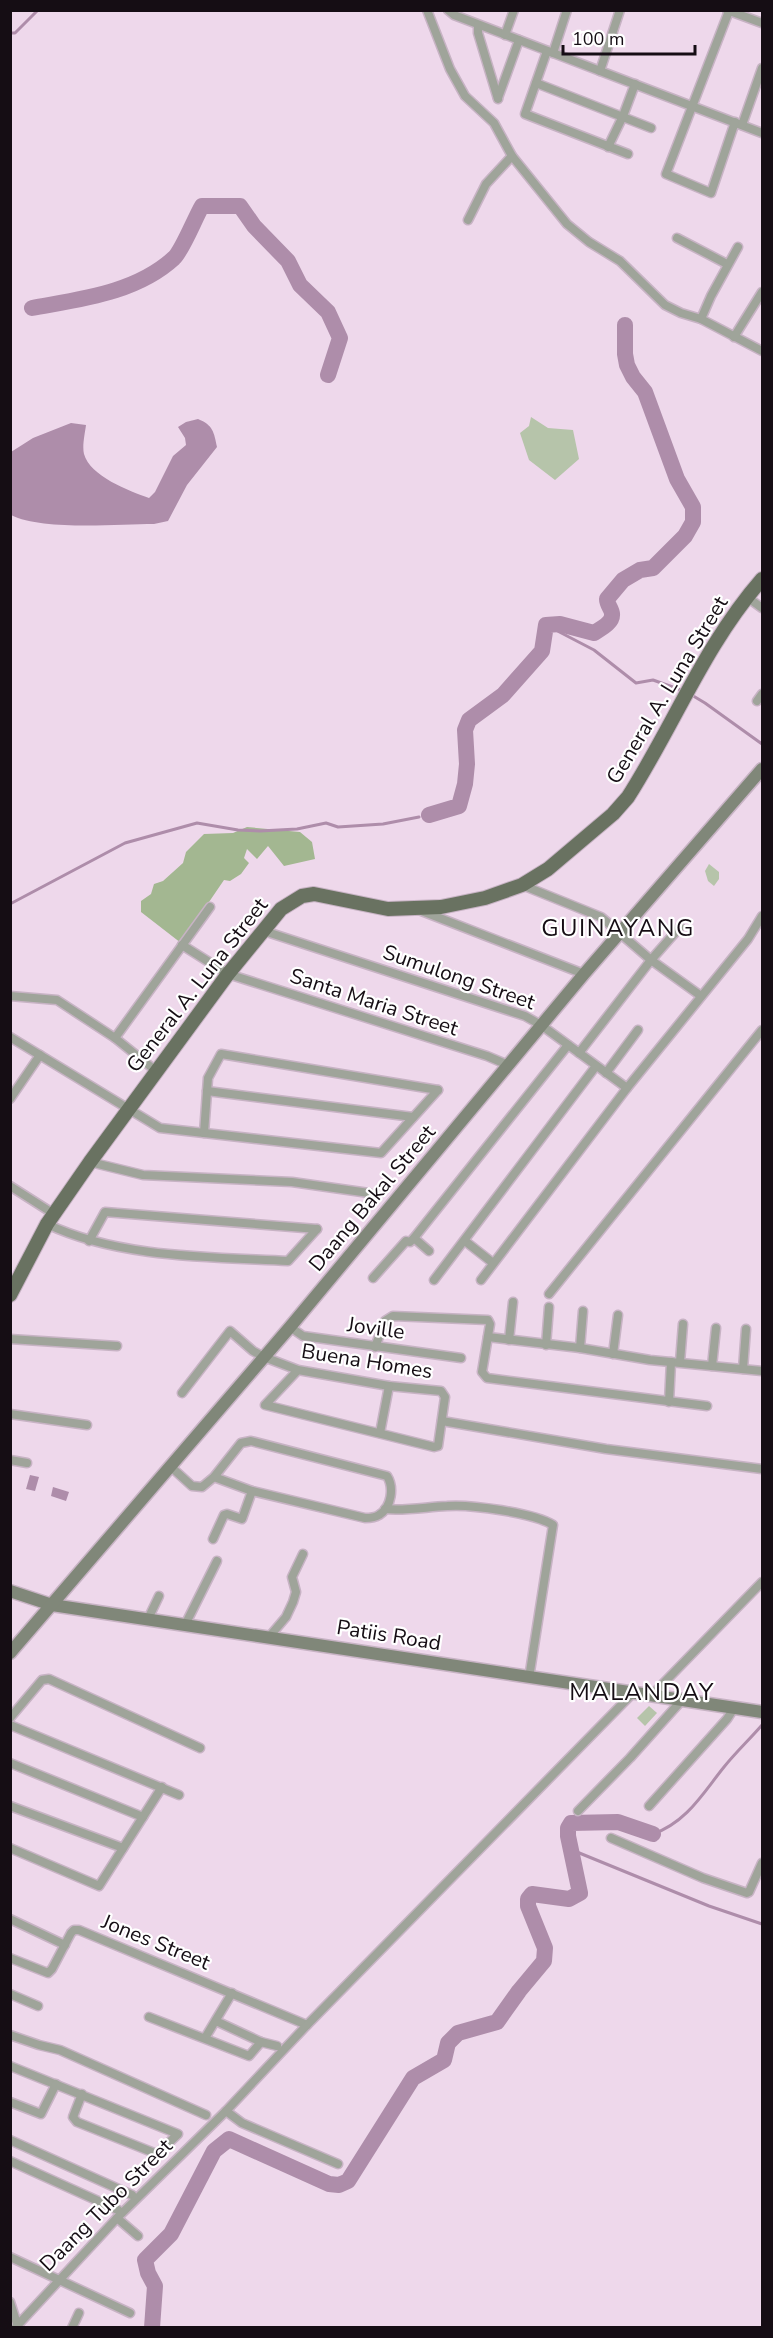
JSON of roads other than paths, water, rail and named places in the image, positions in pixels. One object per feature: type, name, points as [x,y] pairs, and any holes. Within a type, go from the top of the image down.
[{"type":"main road","name":"General A. Luna Street","points":[[10,1295],[50,1219],[90,1162],[228,974],[281,909],[290,902],[308,895],[333,896],[388,909],[441,907],[476,900],[522,885],[548,869],[621,806],[640,778],[714,643],[762,579]]},
{"type":"street","points":[[427,10],[450,69],[465,96],[494,123],[512,156],[567,224],[589,242],[620,261],[665,305],[701,319],[762,351]]},
{"type":"street","points":[[448,10],[478,25],[762,133]]},
{"type":"street","points":[[505,35],[514,10]]},
{"type":"street","points":[[567,10],[525,114],[628,154]]},
{"type":"street","points":[[600,71],[620,10]]},
{"type":"street","points":[[762,23],[728,11],[694,107],[666,174],[711,194],[762,68]]},
{"type":"street","points":[[478,25],[478,33],[498,99],[519,40]]},
{"type":"street","points":[[536,83],[651,128]]},
{"type":"street","points":[[608,147],[635,84]]},
{"type":"street","points":[[468,220],[486,184],[512,156]]},
{"type":"street","points":[[677,238],[727,264]]},
{"type":"street","points":[[701,319],[727,264],[738,247]]},
{"type":"street","points":[[734,337],[762,292]]},
{"type":"street","points":[[747,597],[762,608]]},
{"type":"street","name":"Daang Bakal Street","points":[[10,1653],[290,1327],[584,974],[762,769]]},
{"type":"street","points":[[522,885],[601,917],[651,960],[701,996]]},
{"type":"street","points":[[115,1038],[210,907]]},
{"type":"street","points":[[416,909],[584,974]]},
{"type":"street","points":[[481,1280],[627,1088],[748,939],[762,916]]},
{"type":"street","points":[[579,1053],[651,960],[680,927]]},
{"type":"street","name":"Sumulong Street","points":[[264,931],[525,1016],[541,1025],[627,1088]]},
{"type":"street","name":"Santa Maria Street","points":[[182,945],[228,974],[487,1056],[508,1065]]},
{"type":"street","points":[[10,996],[57,1000],[115,1038],[156,1071]]},
{"type":"street","points":[[606,1073],[638,1030]]},
{"type":"street","points":[[549,1294],[762,1030]]},
{"type":"street","points":[[10,1037],[160,1128],[381,1153],[438,1090],[221,1054],[208,1078],[204,1132]]},
{"type":"street","points":[[374,1278],[406,1241],[410,1242],[414,1238],[568,1045]]},
{"type":"street","points":[[10,1100],[40,1055]]},
{"type":"street","points":[[434,1280],[596,1066]]},
{"type":"street","points":[[207,1091],[413,1117]]},
{"type":"street","points":[[90,1162],[143,1174],[292,1182],[369,1193]]},
{"type":"street","points":[[10,1186],[50,1219],[89,1241],[183,1256],[288,1261],[317,1228],[105,1212],[89,1241]]},
{"type":"street","points":[[414,1238],[429,1251]]},
{"type":"street","points":[[465,1241],[493,1263]]},
{"type":"street","points":[[509,1340],[513,1302]]},
{"type":"street","points":[[546,1345],[549,1307]]},
{"type":"street","points":[[580,1348],[583,1311]]},
{"type":"street","points":[[375,1347],[385,1321],[397,1315],[488,1320],[490,1324],[482,1372],[487,1378],[707,1406]]},
{"type":"street","points":[[613,1354],[618,1316]]},
{"type":"street","points":[[669,1402],[683,1324]]},
{"type":"street","name":"Joville","points":[[290,1327],[303,1336],[461,1358]]},
{"type":"street","points":[[712,1366],[716,1328]]},
{"type":"street","points":[[743,1369],[746,1329]]},
{"type":"street","name":"Buena Homes","points":[[182,1394],[230,1331],[253,1351],[298,1370],[389,1386],[441,1391],[444,1394],[438,1446],[434,1447],[380,1433]]},
{"type":"street","points":[[488,1337],[762,1371]]},
{"type":"street","points":[[10,1339],[117,1346]]},
{"type":"street","points":[[298,1370],[265,1405],[380,1433],[389,1386]]},
{"type":"street","points":[[10,1414],[87,1425]]},
{"type":"street","points":[[442,1421],[606,1449],[762,1469]]},
{"type":"street","points":[[170,1466],[192,1486],[202,1488],[214,1478],[241,1443],[257,1442],[387,1476],[392,1484],[392,1493],[379,1516],[365,1518],[252,1491],[214,1478]]},
{"type":"street","points":[[10,1460],[27,1463]]},
{"type":"street","points":[[213,1539],[224,1515],[242,1519],[252,1491]]},
{"type":"street","points":[[385,1509],[412,1510],[448,1506],[476,1508],[536,1518],[553,1525],[529,1678]]},
{"type":"street","points":[[269,1637],[286,1617],[293,1602],[296,1592],[292,1577],[303,1554]]},
{"type":"street","points":[[186,1625],[218,1561]]},
{"type":"street","points":[[651,1696],[762,1582]]},
{"type":"street","name":"Patiis Road","points":[[10,1591],[52,1605],[762,1712]]},
{"type":"street","points":[[148,1619],[159,1596]]},
{"type":"street","points":[[10,1718],[42,1680],[49,1679],[200,1748]]},
{"type":"street","name":"Daang Tubo Street","points":[[17,2327],[117,2214],[226,2110],[633,1693]]},
{"type":"street","points":[[578,1811],[682,1700]]},
{"type":"street","points":[[649,1806],[727,1719],[734,1708]]},
{"type":"street","points":[[10,1725],[179,1795]]},
{"type":"street","points":[[10,1763],[143,1817]]},
{"type":"street","points":[[10,1848],[99,1886],[162,1787]]},
{"type":"street","points":[[10,1806],[123,1848]]},
{"type":"street","points":[[611,1838],[741,1892],[749,1893],[760,1877],[762,1863]]},
{"type":"street","points":[[10,1919],[65,1945]]},
{"type":"street","name":"Jones Street","points":[[10,1958],[48,1973],[71,1933],[79,1930],[307,2025]]},
{"type":"street","points":[[205,2038],[232,1993]]},
{"type":"street","points":[[10,1994],[38,2006]]},
{"type":"street","points":[[149,2017],[249,2056],[261,2042]]},
{"type":"street","points":[[216,2021],[261,2042],[277,2046]]},
{"type":"street","points":[[10,2035],[60,2050],[206,2115]]},
{"type":"street","points":[[10,2066],[189,2139]]},
{"type":"street","points":[[10,2102],[41,2114],[56,2084]]},
{"type":"street","points":[[82,2094],[73,2117],[77,2122],[157,2154],[178,2134]]},
{"type":"street","points":[[226,2110],[242,2122],[338,2164]]},
{"type":"street","points":[[10,2140],[132,2195]]},
{"type":"street","points":[[10,2161],[117,2214],[138,2236]]},
{"type":"street","points":[[10,2257],[130,2313]]},
{"type":"street","points":[[10,2302],[17,2327]]},
{"type":"street","points":[[72,2328],[79,2313]]},
{"type":"waterway","points":[[10,33],[15,33],[38,10]]},
{"type":"waterway","points":[[32,308],[107,293],[143,279],[174,258],[185,242],[202,206],[240,206],[254,226],[288,261],[300,285],[328,312],[340,338],[328,375]]},
{"type":"waterway","points":[[429,815],[459,806],[465,784],[467,764],[465,730],[469,720],[503,695],[542,651],[546,625],[560,624],[594,633],[603,628],[612,617],[607,599],[623,580],[640,570],[653,568],[685,536],[693,522],[693,507],[677,479],[645,392],[627,365],[625,325]]},
{"type":"waterway","points":[[546,625],[594,650],[636,683],[653,680],[684,691]]},
{"type":"waterway","points":[[690,694],[762,744]]},
{"type":"waterway","points":[[10,904],[125,843],[197,823],[260,831],[297,829],[326,823],[338,827],[383,824],[419,817]]},
{"type":"waterway","points":[[653,1834],[665,1829],[685,1814],[762,1725]]},
{"type":"waterway","points":[[152,2328],[155,2286],[148,2273],[145,2260],[171,2234],[214,2151],[229,2139],[329,2184],[339,2185],[348,2181],[413,2078],[444,2060],[448,2043],[458,2033],[497,2022],[544,1961],[545,1948],[528,1906],[528,1899],[532,1894],[569,1899],[580,1893],[568,1836],[571,1823],[618,1822],[653,1834]]},
{"type":"waterway","points":[[572,1850],[709,1906],[762,1924]]},
{"type":"district","name":"GUINAYANG","points":[[618,928]]},
{"type":"district","name":"MALANDAY","points":[[642,1692]]}]
